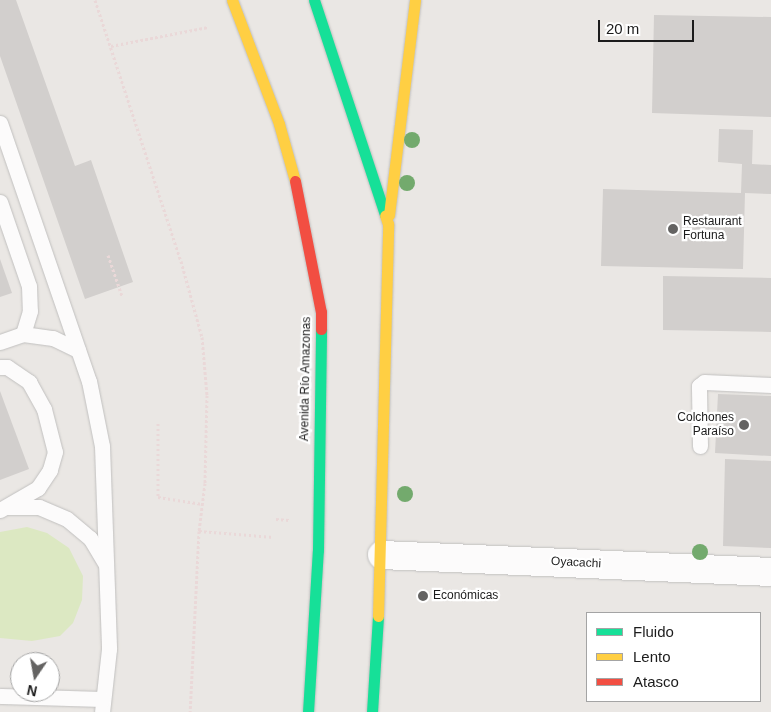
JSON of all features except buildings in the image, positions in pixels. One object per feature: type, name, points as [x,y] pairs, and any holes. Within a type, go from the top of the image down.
[{"type":"main road","name":"Avenida Río Amazonas","points":[[232,0],[282,133],[303,211],[321,312],[318,550],[308,712]]},
{"type":"main road","points":[[314,0],[388,224]]},
{"type":"main road","points":[[372,712],[382,555],[388,224],[415,0]]},
{"type":"street","name":"Oyacachi","points":[[382,555],[771,572]]},
{"type":"lane","points":[[0,123],[89,381],[102,446],[109,649],[102,705],[0,696]]},
{"type":"lane","points":[[0,202],[28,286],[30,311],[22,334]]},
{"type":"lane","points":[[0,342],[22,334],[53,338],[78,350]]},
{"type":"lane","points":[[0,367],[7,367],[29,382],[44,409],[55,452],[50,470],[38,488],[4,508]]},
{"type":"lane","points":[[700,446],[700,386],[704,382],[771,385]]},
{"type":"lane","points":[[4,508],[39,507],[67,519],[90,538],[107,566]]},
{"type":"path","points":[[95,0],[181,261],[202,337],[206,394],[202,504],[190,712]]},
{"type":"path","points":[[110,46],[208,27]]},
{"type":"path","points":[[108,255],[122,296]]},
{"type":"path","points":[[158,423],[158,498],[202,504]]},
{"type":"path","points":[[276,519],[295,521]]},
{"type":"path","points":[[199,531],[274,537]]},
{"type":"green space","points":[[27,527],[47,533],[69,548],[83,576],[82,600],[73,623],[60,636],[32,641],[0,638],[0,532]]},
{"type":"traffic: fast","points":[[314,0],[385,215]]},
{"type":"traffic: fast","points":[[308,712],[318,550],[321,329]]},
{"type":"traffic: fast","points":[[372,712],[378,616]]},
{"type":"traffic: slow","points":[[232,0],[279,124],[295,181]]},
{"type":"traffic: slow","points":[[389,215],[415,0]]},
{"type":"traffic: slow","points":[[378,616],[388,224],[385,215]]},
{"type":"traffic: jam","points":[[295,181],[321,312],[321,329]]},
{"type":"place","name":"Restaurant Fortuna","points":[[673,229]]},
{"type":"place","name":"Colchones Paraíso","points":[[744,425]]},
{"type":"place","name":"Económicas","points":[[423,596]]}]
